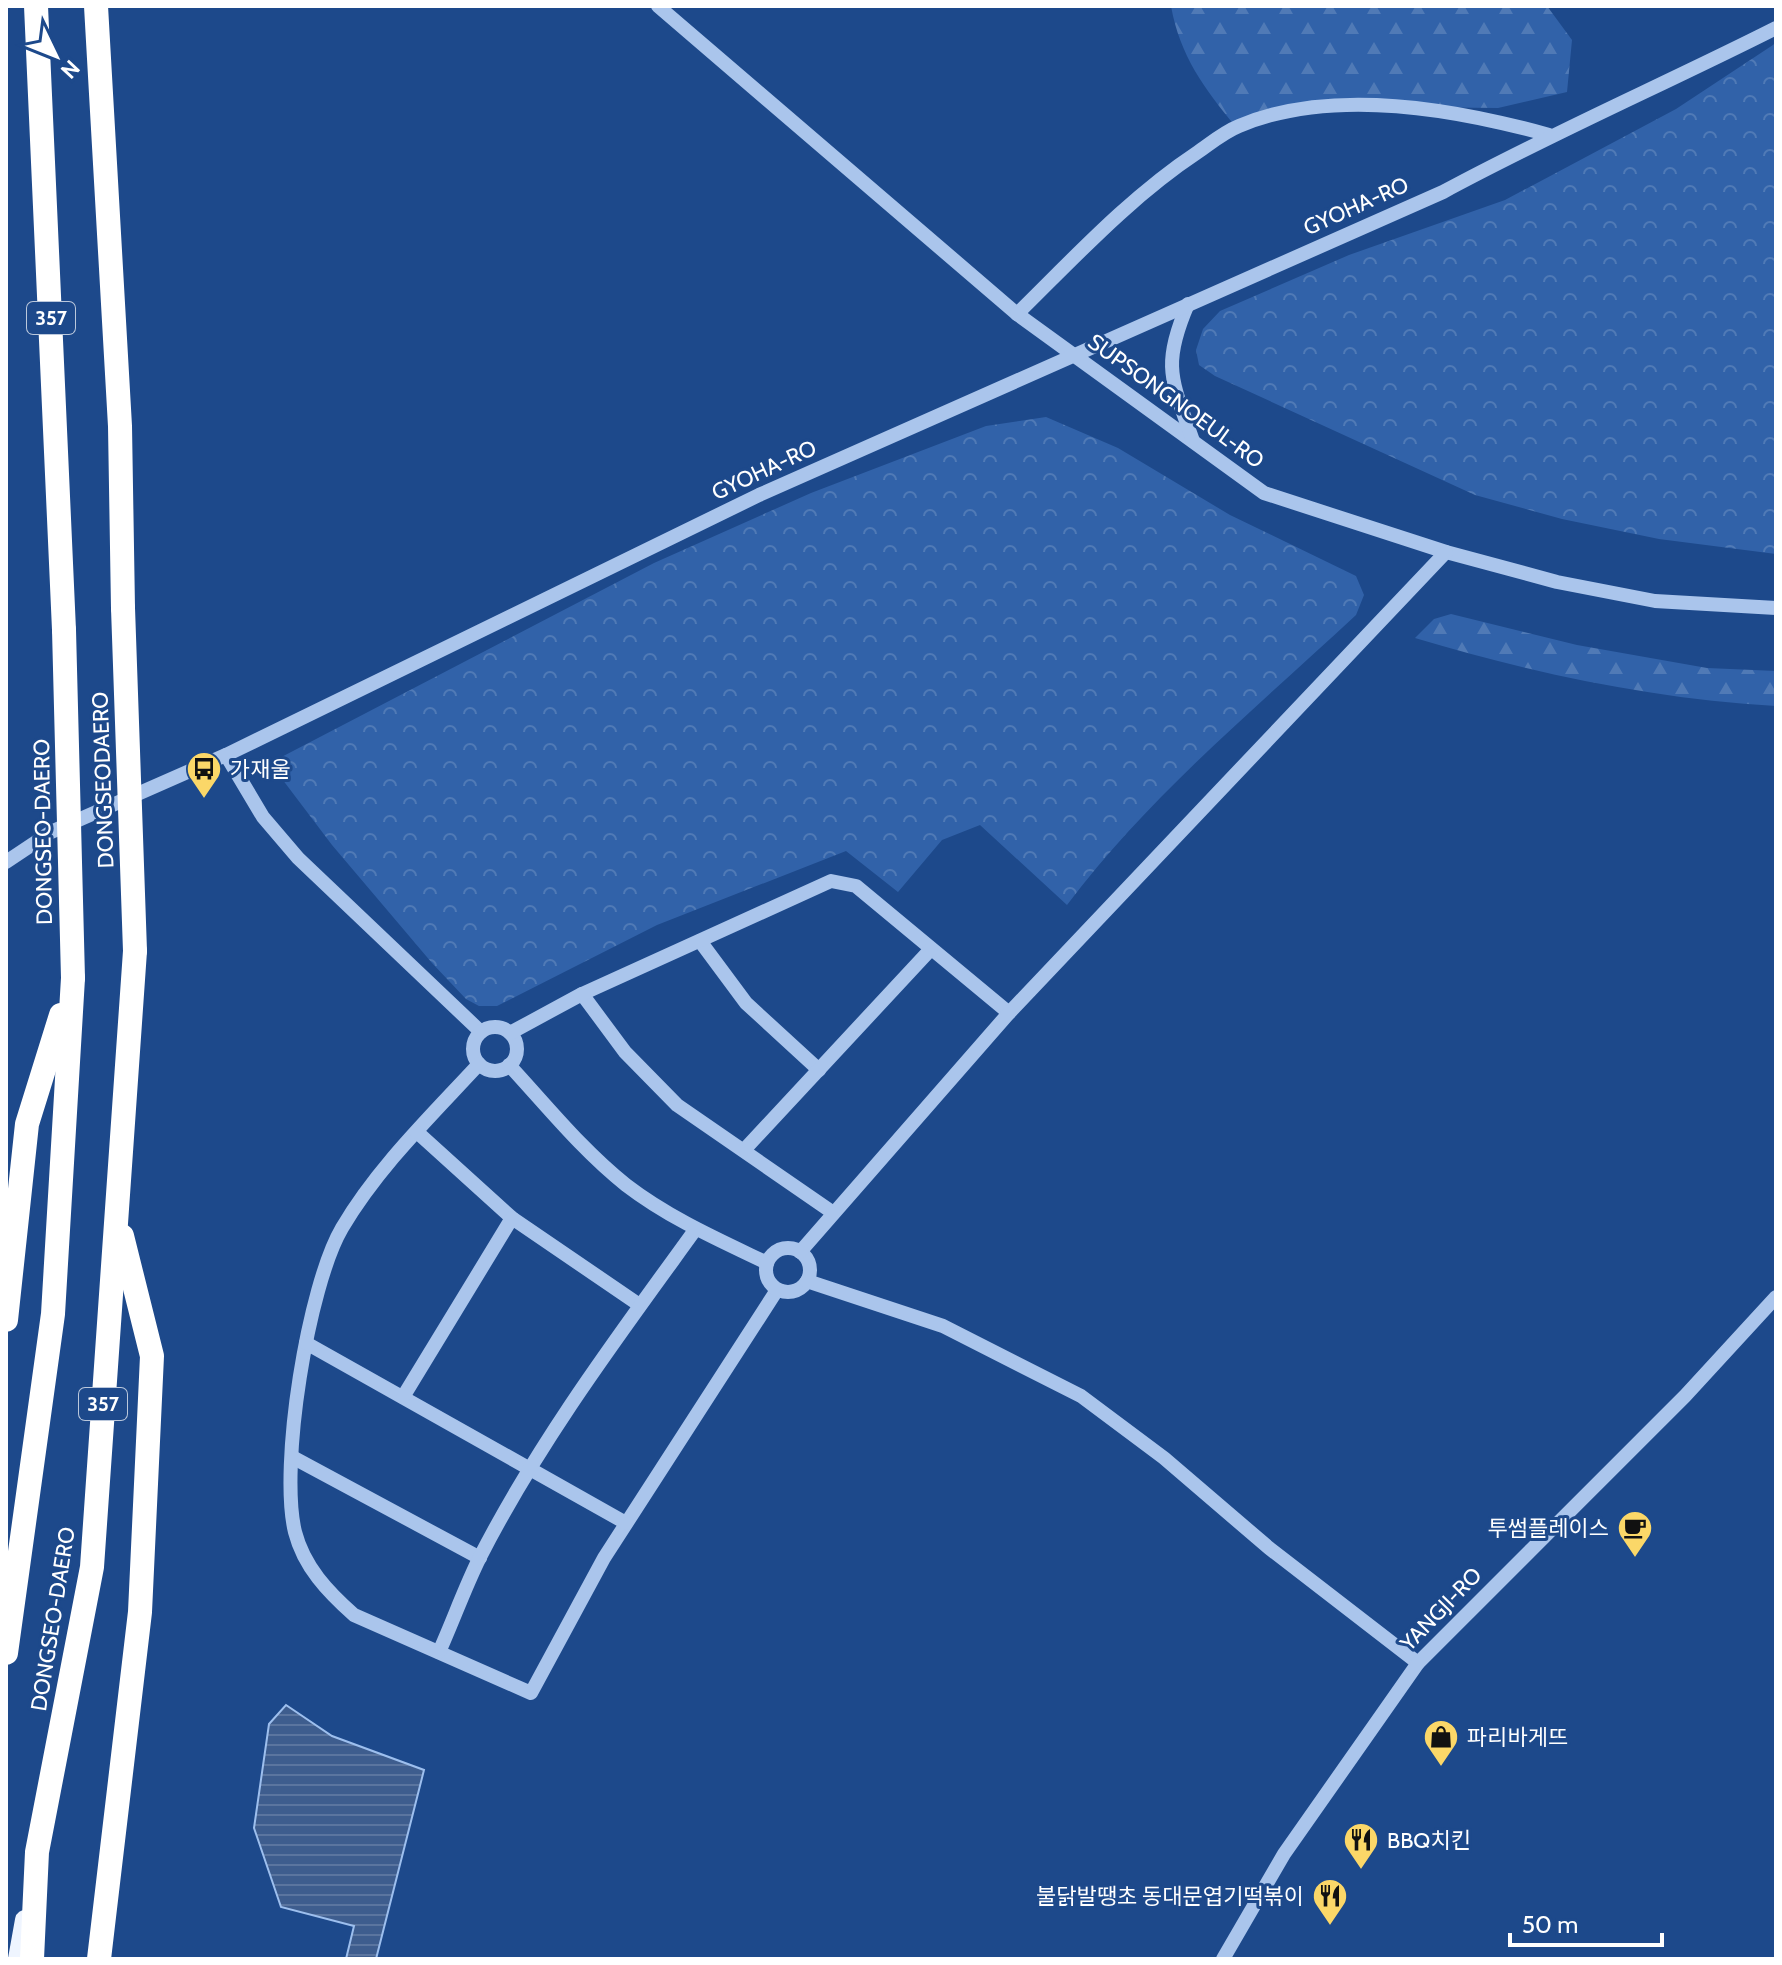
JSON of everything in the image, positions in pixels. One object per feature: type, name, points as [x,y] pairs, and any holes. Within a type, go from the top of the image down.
[{"type":"highway","name":"DONGSEO-DAERO","points":[[6,1653],[53,1314],[73,978],[64,630],[36,6]]},
{"type":"highway","name":"DONGSEODAERO","points":[[96,6],[120,426],[135,951]]},
{"type":"highway","name":"DONGSEO-DAERO","points":[[32,1959],[37,1852],[92,1567],[135,951]]},
{"type":"highway","points":[[6,1320],[27,1124],[73,978]]},
{"type":"highway","points":[[99,1959],[140,1612],[152,1356],[116,1214]]},
{"type":"main road","name":"357","points":[[18,1959],[37,1852]]},
{"type":"street","name":"SUPSONGNOEUL-RO","points":[[658,6],[1017,314],[1264,493],[1446,552],[1557,582],[1655,601],[1776,608]]},
{"type":"street","name":"GYOHA-RO","points":[[6,862],[51,832],[226,755],[759,495],[1443,192],[1549,135],[1599,117],[1776,28]]},
{"type":"street","points":[[1017,314],[1149,184],[1236,127],[1271,114],[1310,106],[1398,108],[1484,116],[1549,135]]},
{"type":"street","points":[[1188,304],[1174,338],[1170,376],[1193,441]]},
{"type":"street","points":[[800,1252],[1009,1013],[1446,552]]},
{"type":"street","points":[[226,755],[263,817],[298,858],[481,1032]]},
{"type":"street","points":[[510,1033],[582,994],[831,881],[856,886],[1009,1013]]},
{"type":"street","points":[[700,941],[746,1003],[819,1070]]},
{"type":"street","points":[[745,1149],[931,949]]},
{"type":"street","points":[[582,994],[625,1052],[677,1105],[745,1149],[832,1212]]},
{"type":"street","points":[[494,1027],[510,1033],[517,1049],[509,1065],[492,1071],[479,1064],[473,1051],[481,1032],[494,1027]]},
{"type":"street","points":[[479,1064],[369,1188],[341,1229],[323,1271],[306,1343],[291,1495],[295,1532],[309,1566],[330,1594],[354,1615],[531,1693],[626,1523],[777,1290]]},
{"type":"street","points":[[509,1065],[581,1145],[628,1186],[695,1230],[767,1263]]},
{"type":"street","points":[[417,1132],[512,1218],[638,1304]]},
{"type":"street","points":[[403,1397],[512,1218]]},
{"type":"street","points":[[439,1652],[480,1558],[531,1468],[638,1304],[695,1230]]},
{"type":"street","points":[[780,1250],[800,1252],[808,1263],[807,1281],[792,1292],[777,1290],[768,1279],[767,1263],[780,1250]]},
{"type":"street","points":[[807,1281],[943,1326],[1081,1396],[1164,1458],[1269,1548],[1418,1663]]},
{"type":"street","name":"YANGJI-RO","points":[[1223,1959],[1284,1854],[1418,1663],[1685,1396],[1776,1297]]},
{"type":"street","points":[[306,1343],[626,1523]]},
{"type":"street","points":[[294,1458],[480,1558]]},
{"type":"green space","points":[[1171,6],[1547,6],[1572,40],[1567,92],[1498,108],[1310,106],[1236,127],[1195,71],[1180,41]]},
{"type":"green space","points":[[1776,43],[1776,554],[1659,539],[1562,519],[1475,495],[1215,376],[1199,365],[1196,350],[1203,329],[1220,311],[1349,255],[1505,200],[1676,109]]},
{"type":"green space","points":[[1046,417],[1118,448],[1230,515],[1356,576],[1364,595],[1356,615],[1168,790],[1067,905],[980,825],[942,840],[898,892],[846,851],[657,925],[497,1006],[479,1006],[466,999],[432,963],[332,845],[270,763],[654,563],[811,493],[986,426]]},
{"type":"green space","points":[[1451,614],[1577,645],[1707,668],[1776,671],[1776,706],[1639,691],[1548,673],[1415,638],[1434,619]]},
{"type":"shaded area","points":[[286,1705],[332,1736],[424,1770],[376,1959],[346,1959],[354,1926],[281,1907],[254,1828],[269,1724]]},
{"type":"place","name":"가재울","points":[[204,800]]},
{"type":"place","name":"투썸플레이스","points":[[1635,1559]]},
{"type":"place","name":"파리바게뜨","points":[[1441,1768]]},
{"type":"place","name":"BBQ치킨","points":[[1361,1871]]},
{"type":"place","name":"불닭발땡초 동대문엽기떡볶이","points":[[1330,1927]]}]
